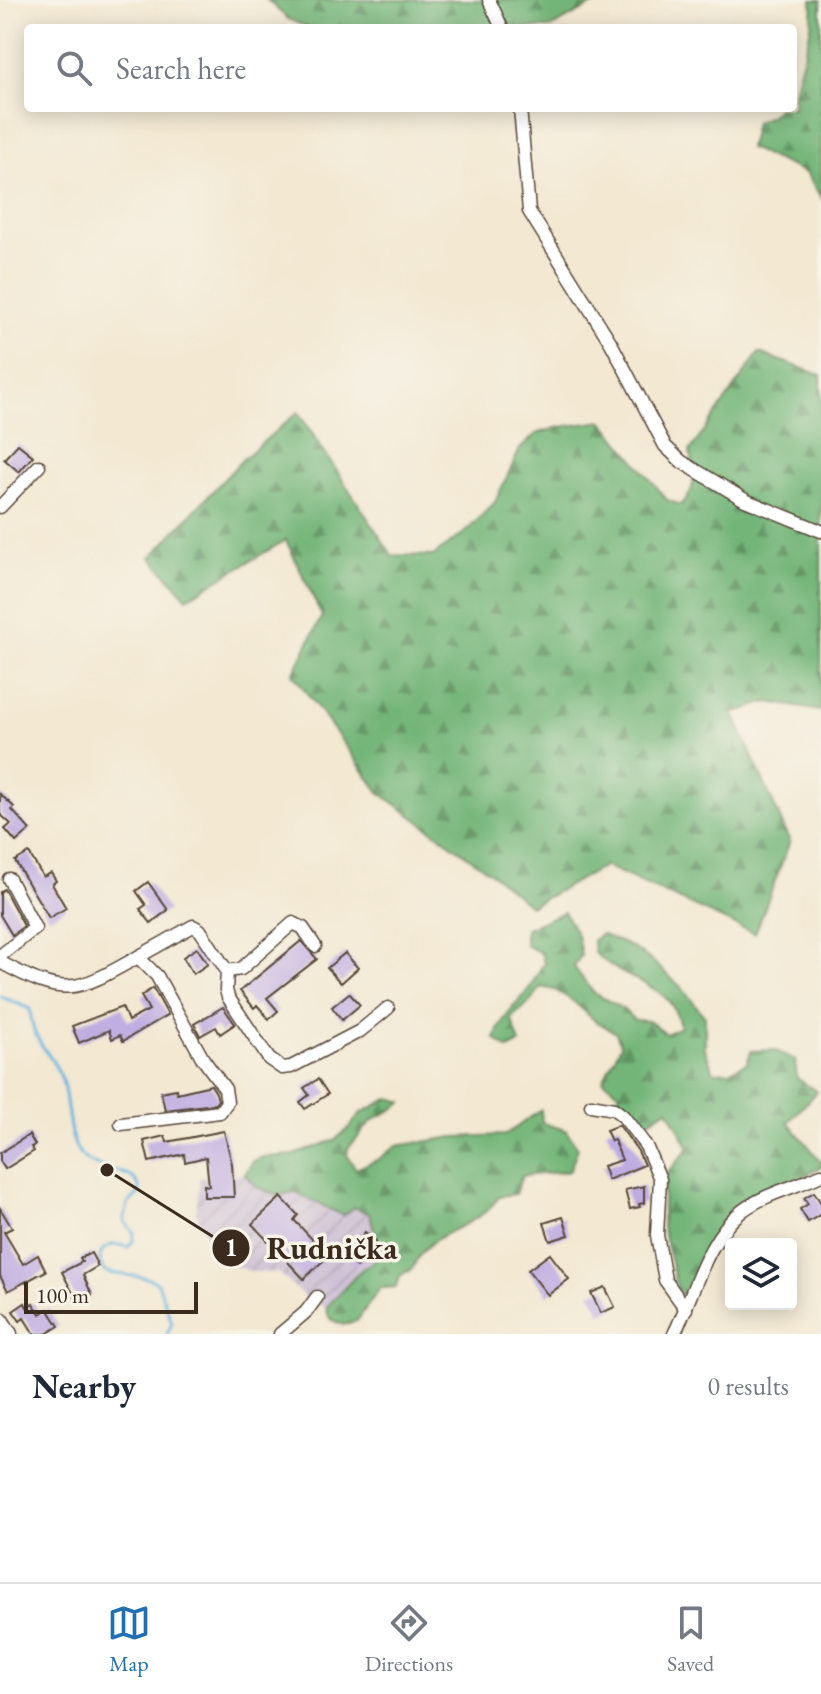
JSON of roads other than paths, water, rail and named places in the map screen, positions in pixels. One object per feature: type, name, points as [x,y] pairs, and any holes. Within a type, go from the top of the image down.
[{"type":"street","points":[[489,0],[500,24]]},
{"type":"street","points":[[520,112],[529,211],[611,343],[653,429],[665,446],[682,462],[745,500],[821,531]]},
{"type":"street","points":[[0,507],[39,466]]},
{"type":"street","points":[[9,879],[35,928],[0,959],[42,984],[70,987],[96,980],[193,926],[200,930],[227,971],[228,997],[269,1059],[282,1068],[291,1067],[360,1031],[388,1008]]},
{"type":"street","points":[[227,971],[241,969],[293,923],[303,928],[315,946]]},
{"type":"street","points":[[121,1124],[220,1112],[228,1098],[157,976],[138,957]]},
{"type":"street","points":[[591,1105],[614,1109],[646,1146],[660,1179],[657,1235],[665,1280],[686,1309]]},
{"type":"street","points":[[674,1334],[718,1237],[731,1221],[756,1202],[821,1175]]},
{"type":"street","points":[[280,1334],[306,1312],[317,1297]]},
{"type":"street","points":[[0,1320],[9,1334]]},
{"type":"waterway","points":[[0,996],[30,1009],[35,1033],[61,1077],[70,1129],[81,1155],[138,1183],[140,1192],[128,1204],[124,1221],[134,1233],[133,1241],[128,1247],[114,1245],[104,1249],[101,1264],[104,1271],[144,1277],[158,1283],[172,1323],[167,1334]]},
{"type":"place","name":"Rudnička","points":[[107,1170]]}]
